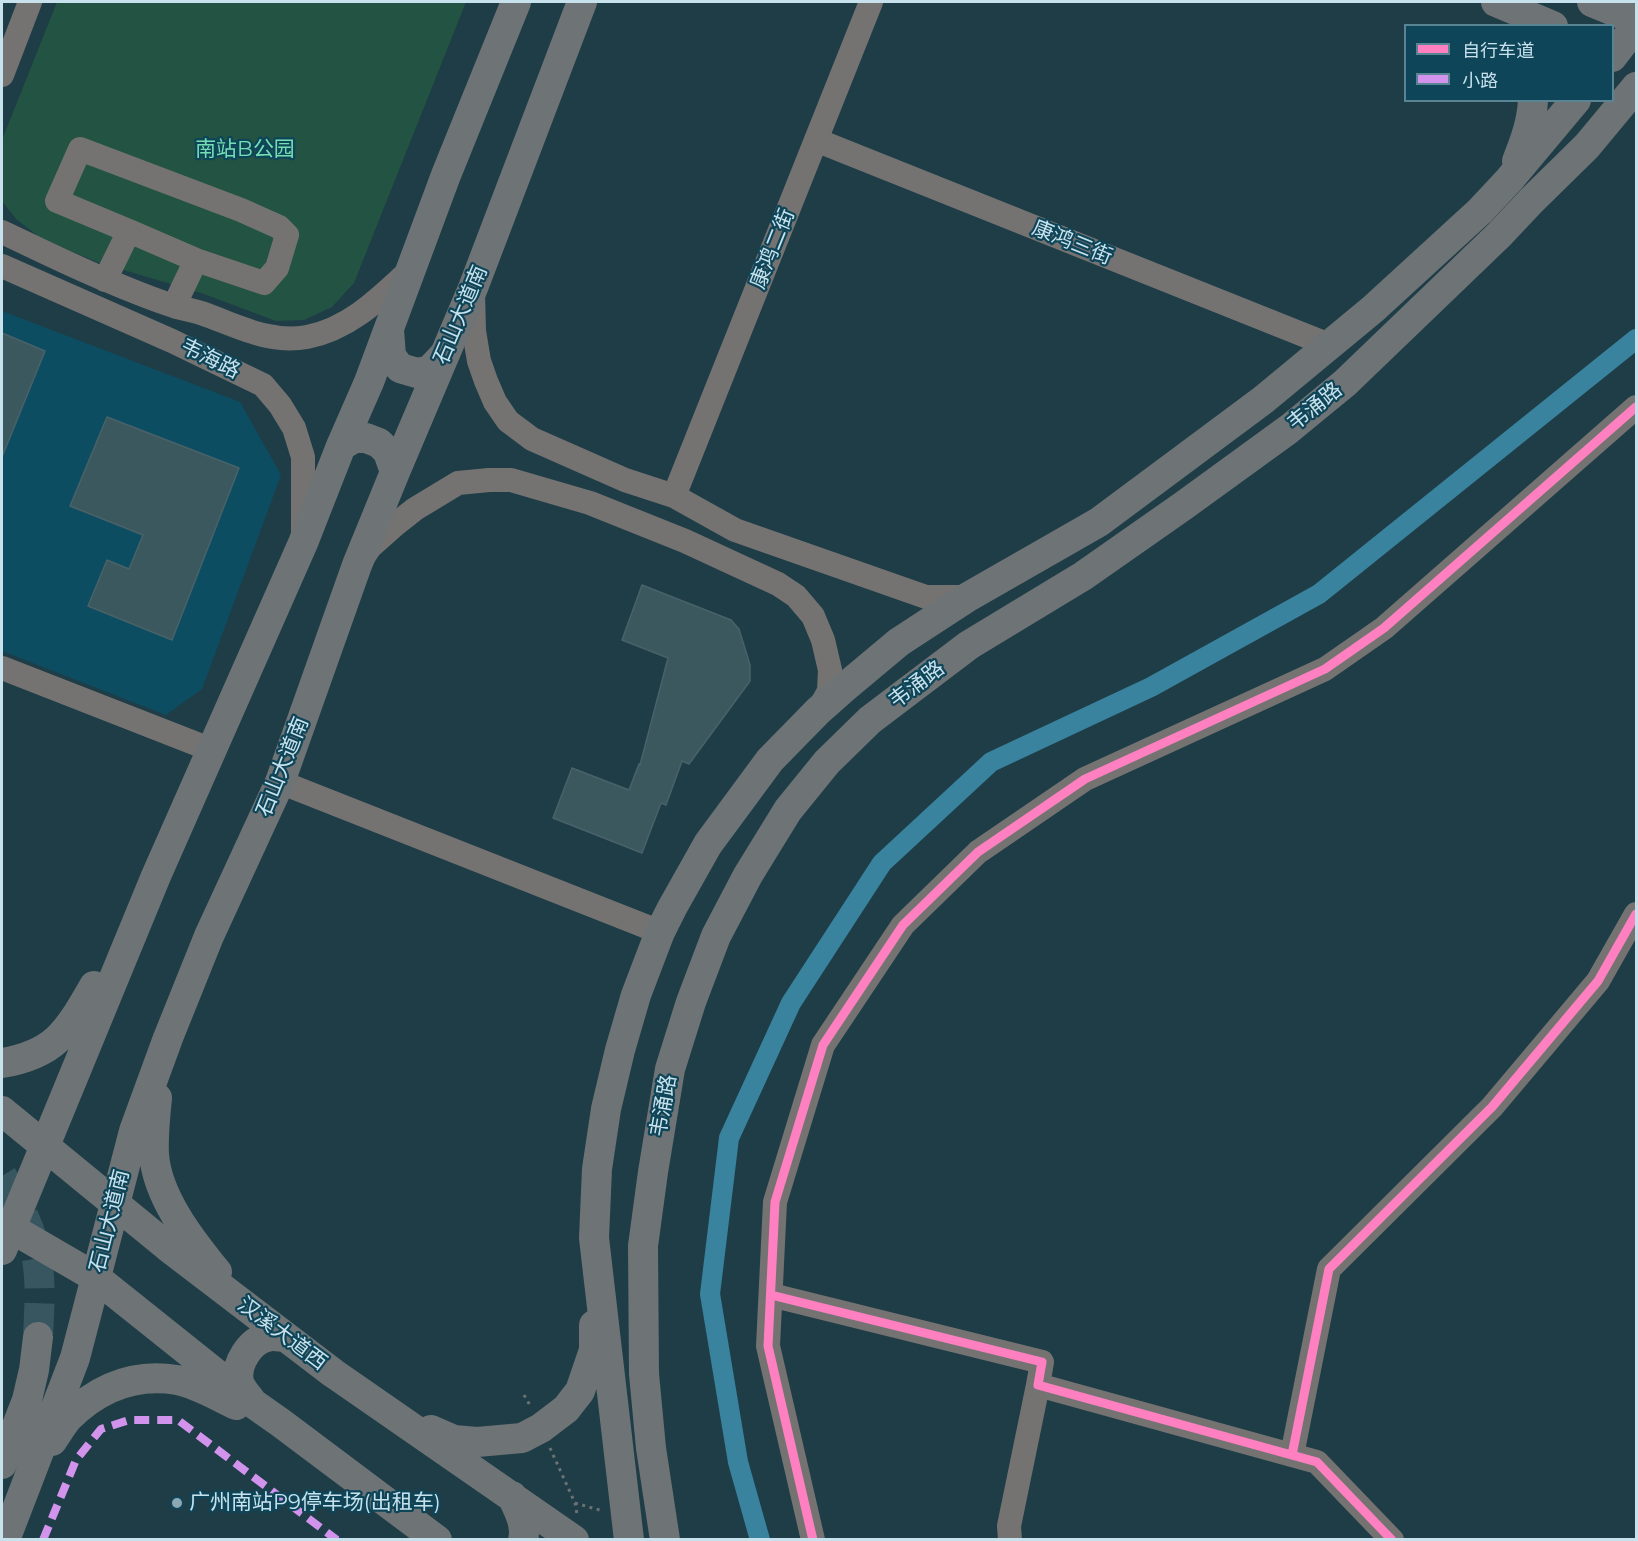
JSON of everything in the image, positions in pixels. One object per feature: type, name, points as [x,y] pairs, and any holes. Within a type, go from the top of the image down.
[{"type":"main road","points":[[436,1539],[254,1404],[95,1277],[4,1234],[45,1146],[156,876],[303,543],[369,382],[446,175],[516,2]]},
{"type":"main road","name":"石山大道南","points":[[5,1539],[75,1358],[134,1131],[168,1038],[209,936],[280,782],[357,565],[473,288],[582,2]]},
{"type":"main road","points":[[1484,2],[1500,24]]},
{"type":"main road","points":[[1496,2],[1548,24]]},
{"type":"main road","points":[[1592,2],[1636,20]]},
{"type":"main road","points":[[1619,55],[1636,26]]},
{"type":"main road","name":"韦涌路","points":[[665,1539],[651,1448],[644,1374],[643,1246],[652,1172],[670,1069],[691,1002],[716,936],[748,875],[789,810],[827,762],[870,720],[888,706],[969,645],[1101,564],[1289,429],[1345,383],[1499,235],[1587,146],[1636,87]]},
{"type":"main road","points":[[1531,201],[1509,180],[1527,134],[1533,114],[1533,102]]},
{"type":"main road","name":"韦涌路","points":[[629,1539],[594,1238],[597,1169],[606,1109],[636,995],[660,932],[708,844],[770,760],[818,711],[899,642],[968,597],[1099,522],[1263,400],[1373,309],[1480,210],[1509,180],[1574,102]]},
{"type":"main road","points":[[1587,146],[1622,123],[1636,118]]},
{"type":"main road","points":[[389,330],[391,356],[400,368],[417,373],[430,370],[444,355]]},
{"type":"main road","points":[[341,446],[354,438],[366,438],[379,443],[388,453],[394,472]]},
{"type":"main road","points":[[2,1063],[20,1060],[43,1051],[60,1039],[75,1020],[156,876]]},
{"type":"main road","points":[[168,1038],[153,1136],[158,1176],[164,1193],[197,1246],[235,1292],[261,1318]]},
{"type":"main road","name":"汉溪大道西","points":[[2,1111],[168,1247],[333,1373],[512,1496],[576,1530]]},
{"type":"main road","points":[[333,1373],[375,1401],[454,1440],[477,1442],[522,1438],[541,1428],[566,1409],[580,1391],[594,1350],[594,1238]]},
{"type":"main road","points":[[254,1404],[240,1385],[238,1374],[241,1362],[249,1347],[261,1339],[270,1336],[286,1337]]},
{"type":"main road","points":[[2,1464],[27,1400],[38,1337]]},
{"type":"main road","points":[[611,1375],[624,1395],[634,1394],[640,1388],[644,1374]]},
{"type":"main road","points":[[25,1488],[46,1449],[67,1419],[101,1392],[120,1383],[157,1378],[178,1381],[206,1390],[281,1423]]},
{"type":"main road","points":[[512,1496],[521,1515],[525,1535],[523,1539]]},
{"type":"street","points":[[2,75],[30,2]]},
{"type":"street","name":"康鸿二街","points":[[674,496],[871,2]]},
{"type":"street","name":"康鸿三街","points":[[816,140],[1329,345]]},
{"type":"street","points":[[80,149],[241,210],[279,227],[287,235],[277,268],[264,283],[196,260],[57,201],[80,149]]},
{"type":"street","points":[[105,280],[129,231]]},
{"type":"street","points":[[2,232],[105,280],[237,328],[273,338],[307,337],[340,326],[373,304],[411,269]]},
{"type":"street","points":[[174,306],[196,260]]},
{"type":"street","name":"韦海路","points":[[2,266],[172,341],[263,385],[280,405],[294,428],[303,457],[303,543]]},
{"type":"street","points":[[473,288],[474,331],[479,361],[495,402],[508,421],[532,439],[625,480]]},
{"type":"street","points":[[172,341],[197,339],[203,336],[206,326],[205,319],[200,313]]},
{"type":"street","points":[[813,1539],[768,1346],[775,1202],[823,1045],[903,925],[978,852],[1085,779],[1325,669],[1384,628],[1636,407]]},
{"type":"street","points":[[818,711],[829,691],[830,670],[823,640],[813,616],[796,596],[778,584],[685,541],[572,496],[567,488],[571,474],[579,471],[591,472],[674,496],[735,530],[926,597],[968,597]]},
{"type":"street","points":[[357,565],[370,548],[396,524],[415,509],[458,483],[511,480],[590,503]]},
{"type":"street","points":[[685,541],[713,544],[727,550],[738,548],[743,542],[735,530]]},
{"type":"street","points":[[2,668],[212,750]]},
{"type":"street","points":[[280,782],[660,932]]},
{"type":"street","points":[[1292,1455],[1329,1269],[1492,1107],[1598,981],[1636,914]]},
{"type":"street","points":[[771,1295],[1042,1362],[1009,1526],[1010,1539]]},
{"type":"street","points":[[1038,1385],[1317,1462],[1392,1539]]},
{"type":"path","points":[[524,1395],[575,1503],[576,1530]]},
{"type":"shaded area","points":[[2,311],[240,402],[281,475],[202,689],[166,715],[2,651]]},
{"type":"green space","name":"南站B公园","points":[[57,2],[466,2],[354,283],[332,307],[304,320],[276,321],[204,294],[97,262],[42,239],[16,219],[2,201],[2,140]]},
{"type":"building","points":[[2,333],[45,351],[2,457]]},
{"type":"building","points":[[107,417],[239,468],[172,640],[88,606],[107,560],[129,569],[143,535],[70,506]]},
{"type":"building","points":[[642,585],[731,620],[739,629],[750,665],[750,681],[689,764],[682,761],[666,805],[661,803],[642,853],[553,818],[572,768],[629,790],[640,765],[668,658],[622,640]]},
{"type":"waterway","points":[[760,1540],[738,1462],[710,1294],[729,1138],[791,1003],[882,863],[991,762],[1151,687],[1319,594],[1636,339]]},
{"type":"tunnel","points":[[2,1176],[25,1219],[36,1254],[40,1301],[38,1337]]},
{"type":"marked path","points":[[43,1540],[76,1460],[101,1429],[129,1420],[178,1420],[337,1540]]},
{"type":"cycle path","points":[[813,1540],[768,1346],[775,1202],[823,1045],[903,925],[978,852],[1085,779],[1325,669],[1384,628],[1636,407]]},
{"type":"cycle path","points":[[1292,1455],[1329,1269],[1492,1107],[1598,981],[1636,914]]},
{"type":"cycle path","points":[[771,1295],[1042,1362],[1038,1385],[1317,1462],[1392,1540]]},
{"type":"place","name":"广州南站P9停车场(出租车)","points":[[177,1503]]}]
